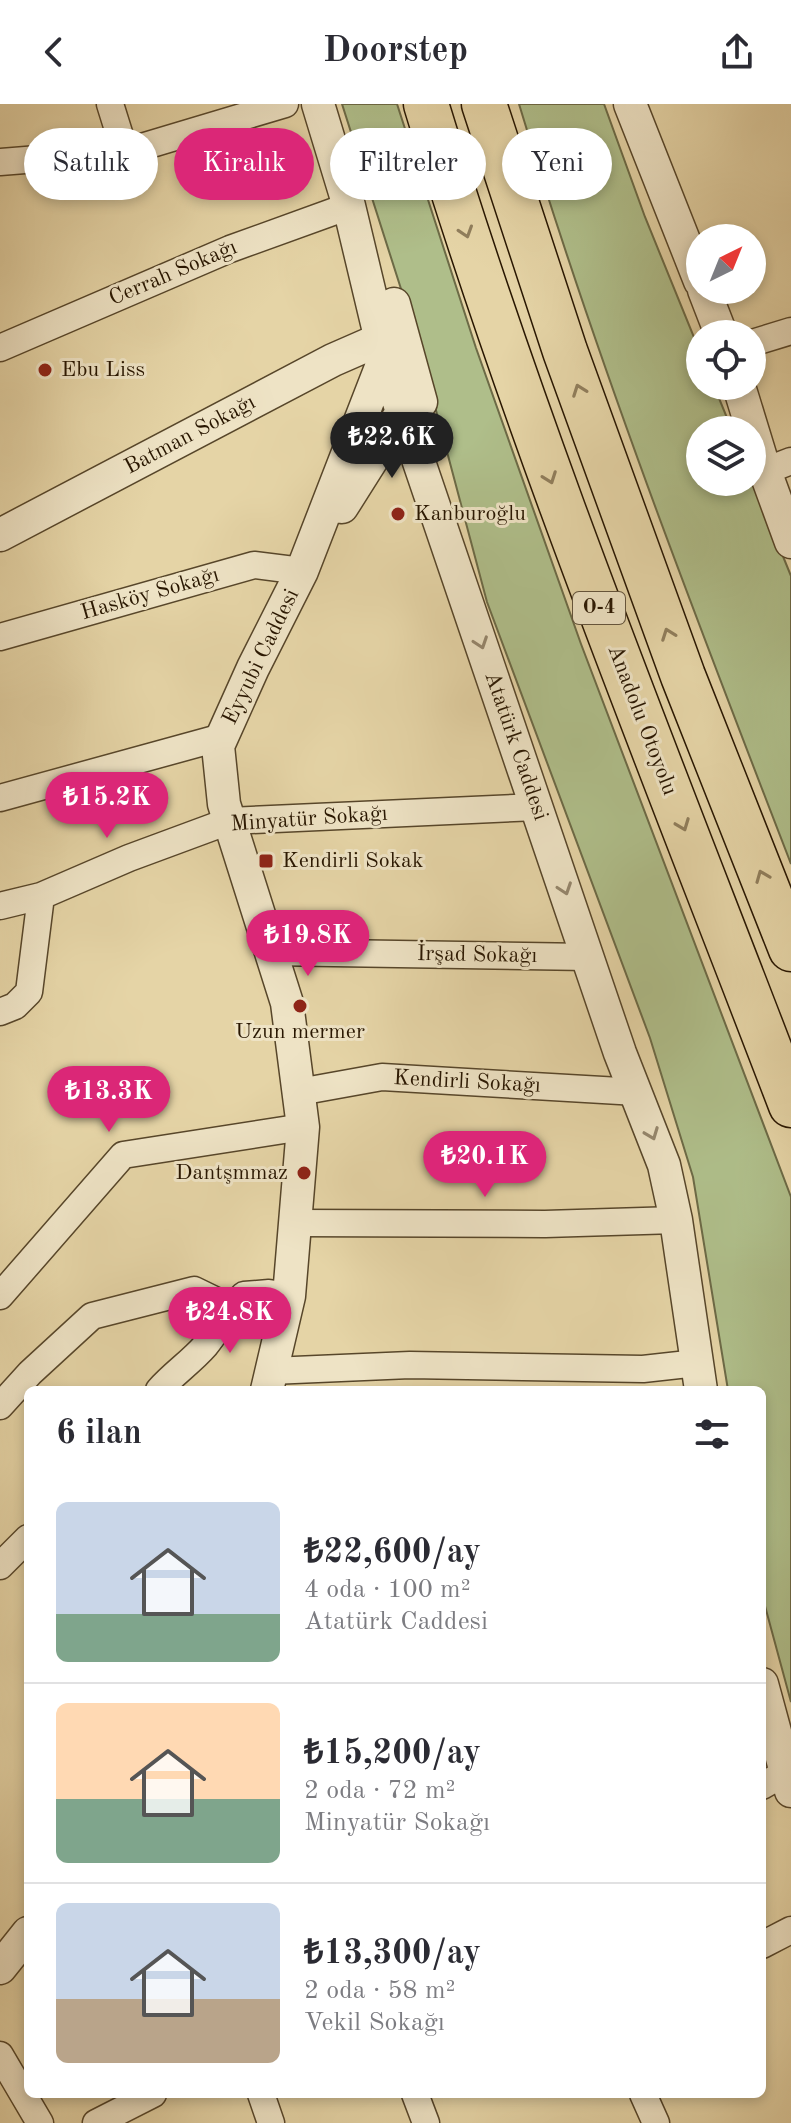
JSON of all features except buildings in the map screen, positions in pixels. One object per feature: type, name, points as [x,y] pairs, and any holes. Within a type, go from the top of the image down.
[{"type":"highway","name":"Anadolu Otoyolu","points":[[426,104],[481,279],[545,462],[612,644],[791,1105]]},
{"type":"highway","name":"O-4","points":[[484,104],[565,351],[683,676],[791,949]]},
{"type":"street","points":[[110,104],[118,128]]},
{"type":"street","points":[[158,142],[285,104]]},
{"type":"street","points":[[318,104],[383,263],[394,372],[444,501],[469,608]]},
{"type":"street","name":"Atatürk Caddesi","points":[[318,104],[414,447],[620,1053],[664,1165],[676,1220],[699,1376]]},
{"type":"street","points":[[630,104],[686,246]]},
{"type":"street","points":[[0,162],[24,160]]},
{"type":"street","name":"Cerrah Sokağı","points":[[0,348],[230,249],[349,206]]},
{"type":"street","points":[[766,339],[791,331]]},
{"type":"street","name":"Batman Sokağı","points":[[0,535],[333,360],[394,372]]},
{"type":"street","points":[[302,571],[380,447],[394,372]]},
{"type":"street","name":"Eyyubi Caddesi","points":[[269,1381],[289,1296],[303,1127],[287,1003],[224,804],[218,746],[394,372]]},
{"type":"street","points":[[746,400],[778,466],[791,542]]},
{"type":"street","points":[[380,447],[394,438],[402,438],[414,447]]},
{"type":"street","name":"Hasköy Sokağı","points":[[0,637],[254,565],[302,571]]},
{"type":"street","points":[[0,798],[222,737]]},
{"type":"street","name":"Minyatür Sokağı","points":[[0,906],[41,896],[129,858],[229,821],[537,807]]},
{"type":"street","points":[[0,1012],[15,1006],[29,992],[41,896]]},
{"type":"street","name":"İrşad Sokağı","points":[[270,952],[588,957]]},
{"type":"street","name":"Kendirli Sokağı","points":[[299,1092],[382,1077],[637,1092]]},
{"type":"street","points":[[0,1296],[123,1155],[303,1127]]},
{"type":"street","points":[[295,1223],[545,1224],[676,1220]]},
{"type":"street","points":[[0,1406],[30,1373],[92,1316],[194,1290],[231,1308]]},
{"type":"street","points":[[163,1386],[198,1354],[244,1295],[269,1293],[289,1296]]},
{"type":"street","points":[[269,1381],[410,1365],[643,1369],[699,1376]]},
{"type":"street","points":[[0,1566],[24,1542]]},
{"type":"street","points":[[766,1706],[780,1783]]},
{"type":"street","points":[[766,1943],[791,1930]]},
{"type":"street","points":[[0,1968],[24,1938]]},
{"type":"street","points":[[0,2055],[24,2096]]},
{"type":"street","points":[[25,2098],[40,2123]]},
{"type":"street","points":[[96,2123],[142,2098]]},
{"type":"street","points":[[262,2098],[271,2123]]},
{"type":"street","points":[[417,2098],[426,2123]]},
{"type":"street","points":[[645,2098],[656,2123]]},
{"type":"green space","points":[[342,104],[397,104],[405,128],[350,128]]},
{"type":"green space","points":[[519,104],[604,104],[687,320],[686,400],[720,400],[726,416],[686,416],[686,496],[758,496],[791,576],[791,864],[614,392],[549,200],[612,200],[612,128],[526,128]]},
{"type":"green space","points":[[373,200],[428,200],[476,348],[581,644],[791,1197],[791,1702],[766,1610],[766,1386],[727,1386],[693,1177],[650,1038],[487,602],[417,339]]},
{"type":"place","name":"Ebu Liss","points":[[45,370]]},
{"type":"place","name":"Kanburoğlu","points":[[398,514]]},
{"type":"place","name":"Kendirli Sokak","points":[[266,861]]},
{"type":"place","name":"Uzun mermer","points":[[300,1006]]},
{"type":"place","name":"Dantşmmaz","points":[[304,1173]]}]
